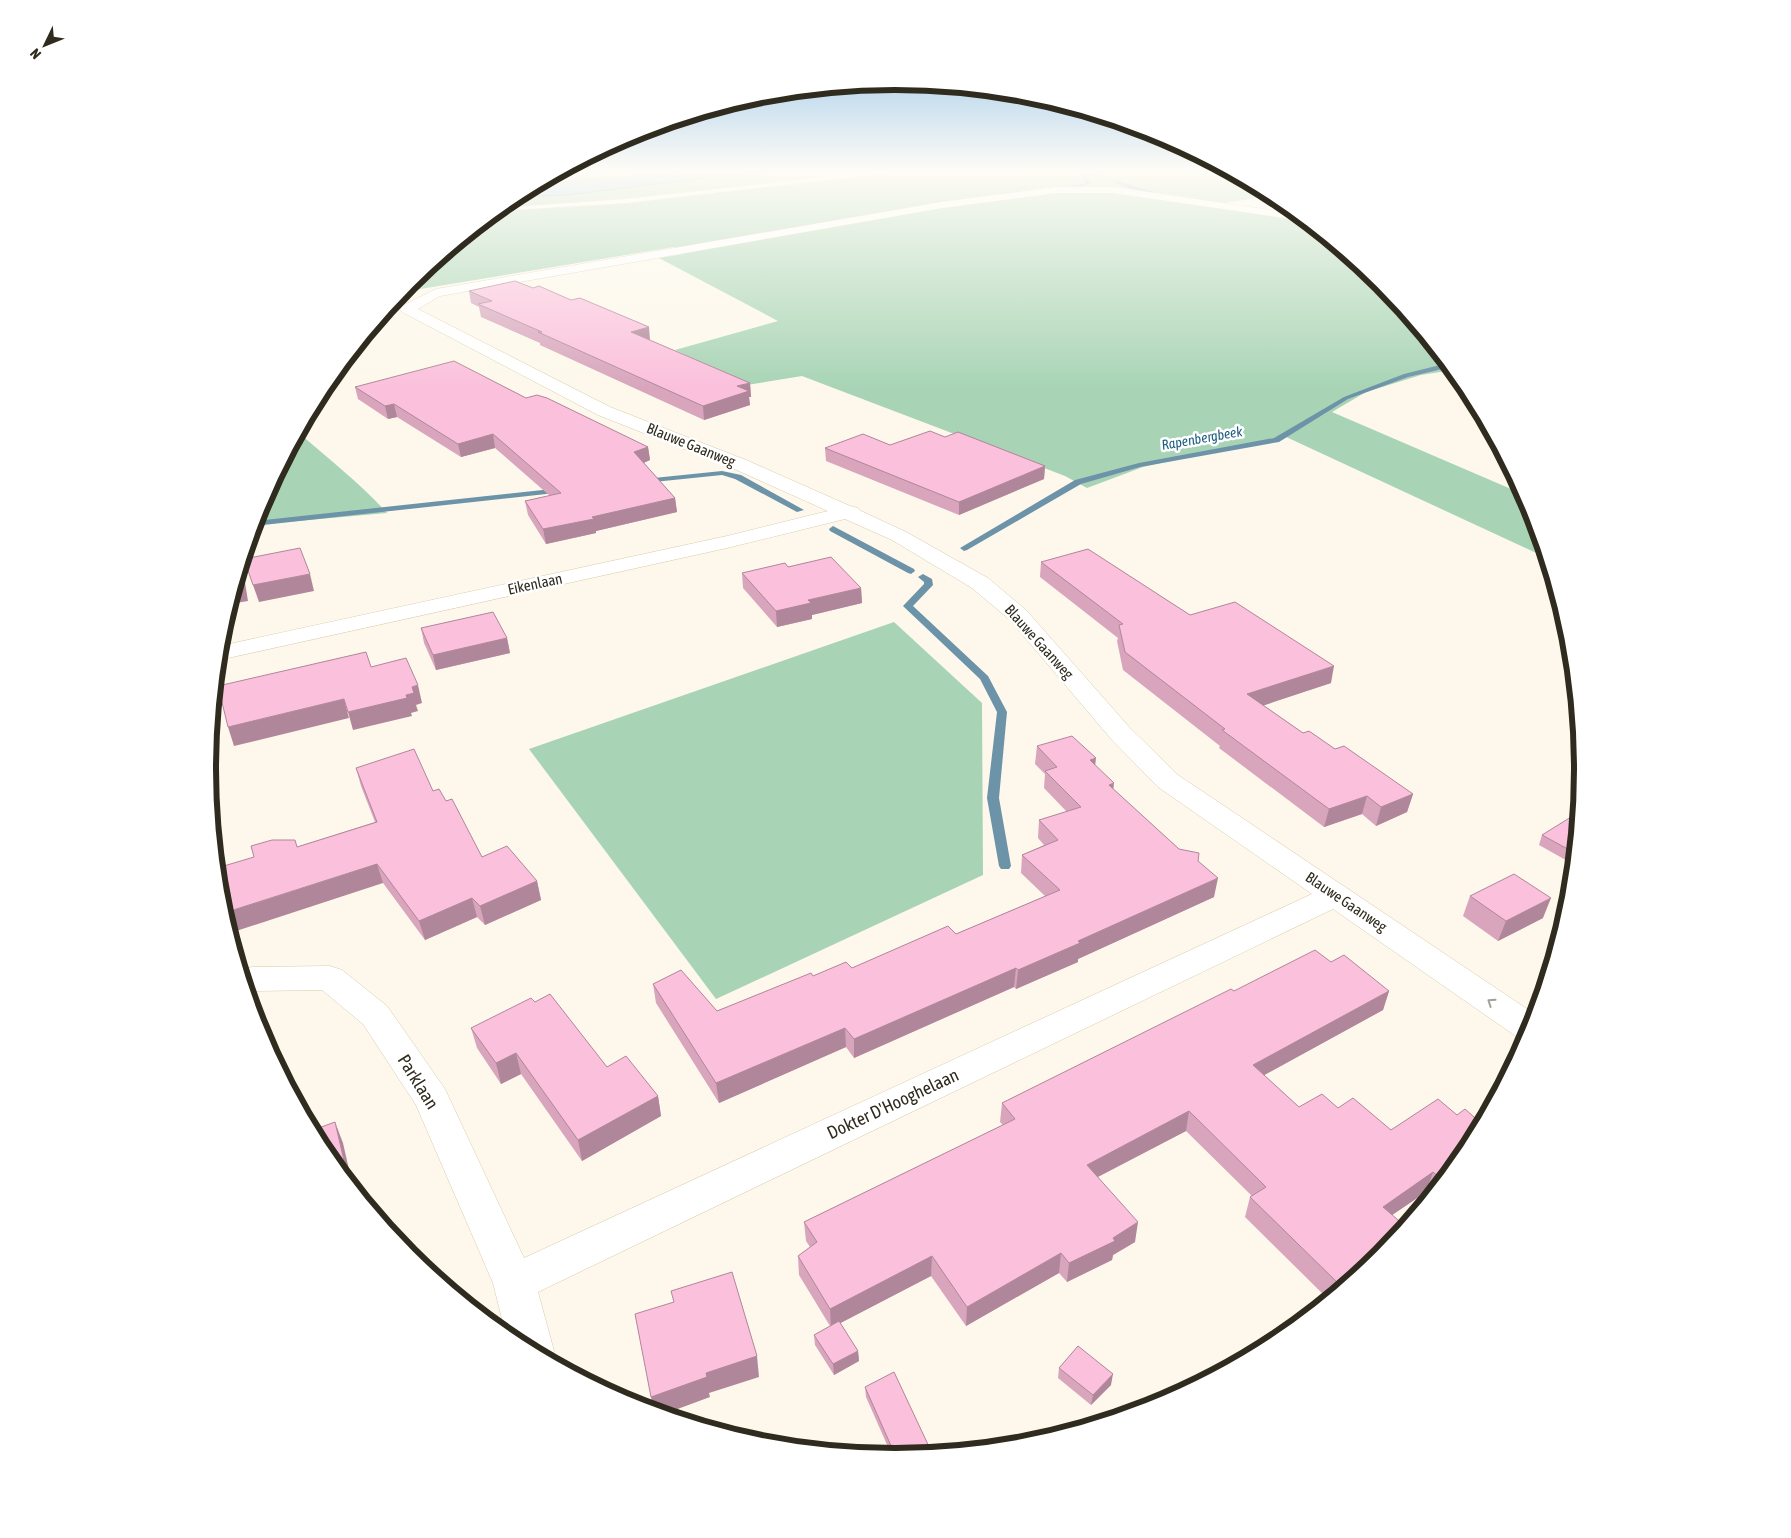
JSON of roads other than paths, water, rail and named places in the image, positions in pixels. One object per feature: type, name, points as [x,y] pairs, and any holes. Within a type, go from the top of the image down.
[{"type":"street","points":[[404,301],[722,244]]},
{"type":"street","name":"Blauwe Gaanweg","points":[[402,303],[604,411],[738,464],[850,512],[899,536],[980,583],[1018,615],[1121,734],[1168,781],[1524,1025]]},
{"type":"street","name":"Eikenlaan","points":[[227,651],[727,542],[850,512]]},
{"type":"street","name":"Dokter D'Hooghelaan","points":[[514,1283],[1336,896]]},
{"type":"street","name":"Parklaan","points":[[251,980],[330,978],[375,1014],[432,1099],[514,1283]]},
{"type":"street","points":[[514,1283],[529,1341]]},
{"type":"waterway","name":"Rapenbergbeek","points":[[964,548],[1078,482],[1139,465],[1276,440],[1346,398],[1406,375],[1442,367]]},
{"type":"waterway","points":[[644,481],[722,473],[738,477],[800,510]]},
{"type":"waterway","points":[[263,523],[561,490]]},
{"type":"waterway","points":[[833,529],[911,571]]},
{"type":"waterway","name":"Rapenbergbeek","points":[[923,577],[929,581],[928,585],[908,606],[984,678],[1002,712],[993,798],[1005,866]]}]
